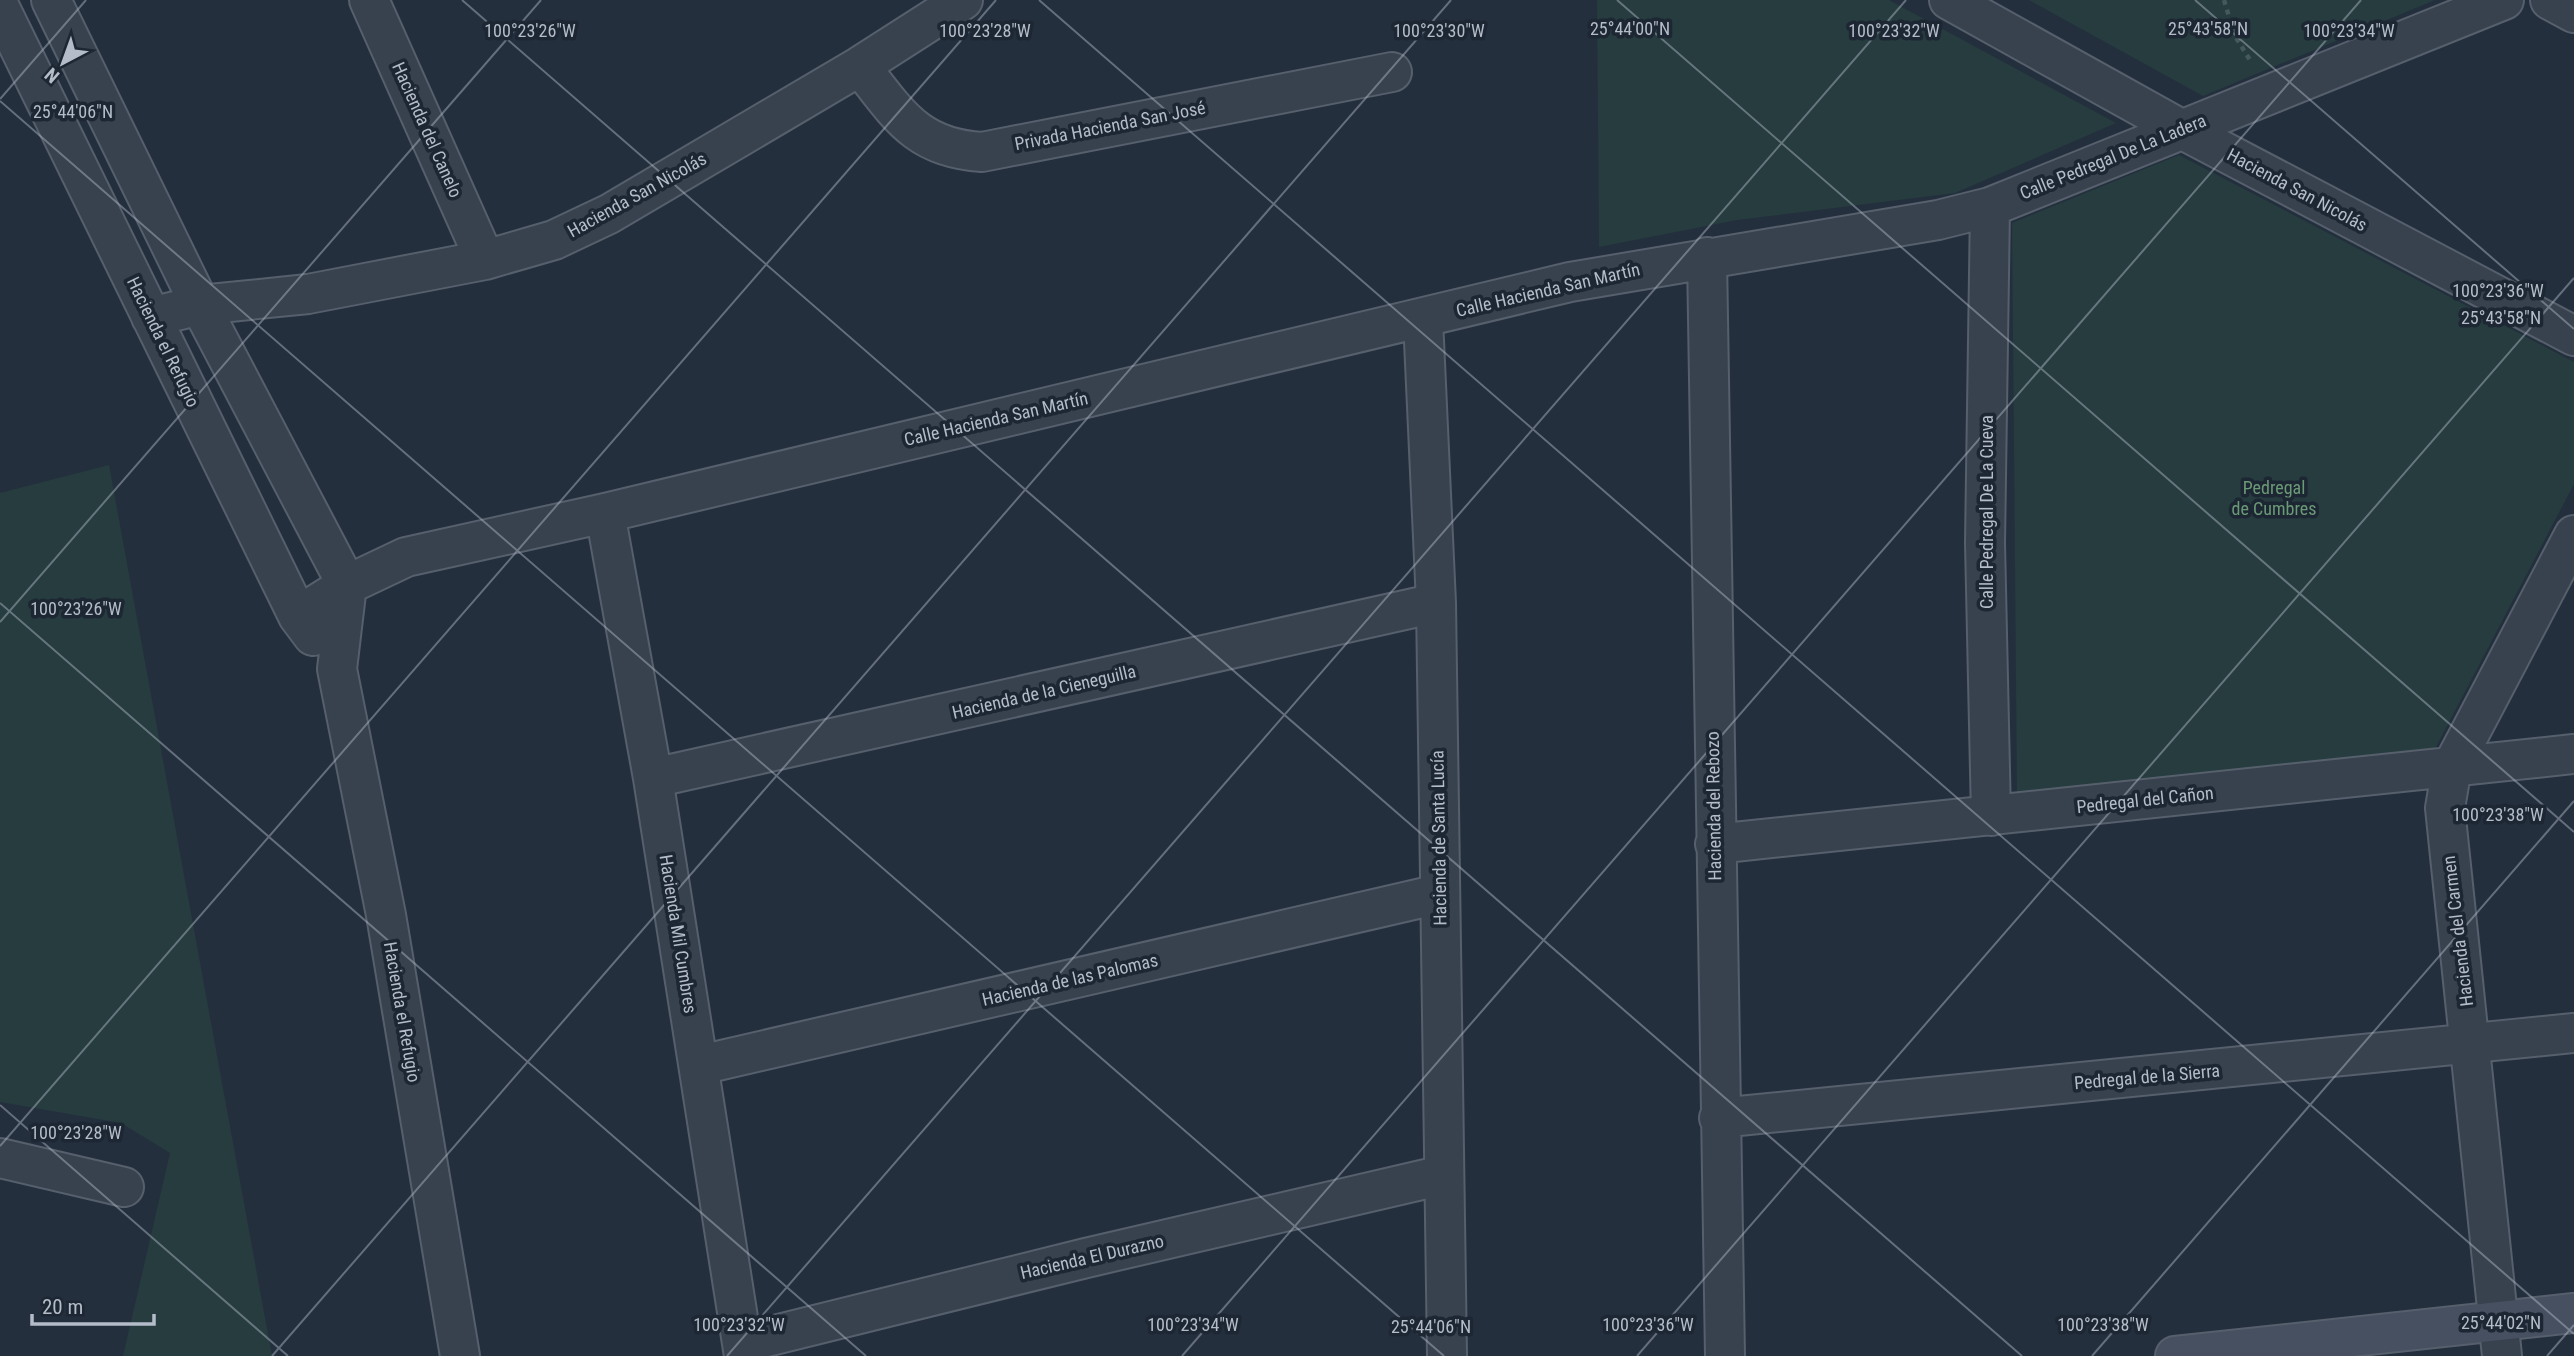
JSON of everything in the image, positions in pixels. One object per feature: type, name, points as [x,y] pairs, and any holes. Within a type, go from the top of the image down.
[{"type":"street","points":[[51,0],[200,305],[347,585]]},
{"type":"street","name":"Hacienda del Canelo","points":[[369,0],[485,260]]},
{"type":"street","name":"Hacienda San Nicolás","points":[[151,317],[200,305],[308,294],[485,260],[555,240],[609,214],[860,66],[963,0]]},
{"type":"street","name":"Hacienda San Nicolás","points":[[1949,0],[2181,129],[2574,336]]},
{"type":"street","name":"Calle Pedregal De La Ladera","points":[[1707,257],[1938,220],[1990,207],[2504,0]]},
{"type":"street","points":[[2550,0],[2574,13]]},
{"type":"street","name":"Hacienda el Refugio","points":[[0,8],[298,616],[337,668]]},
{"type":"street","name":"Privada Hacienda San José","points":[[860,66],[895,111],[921,136],[952,150],[982,152],[1392,72]]},
{"type":"street","name":"Calle Pedregal De La Cueva","points":[[1990,207],[1985,543],[1991,816]]},
{"type":"street","name":"Calle Hacienda San Martín","points":[[298,616],[347,585],[406,556],[605,513],[1570,282],[1707,257]]},
{"type":"street","name":"Hacienda del Rebozo","points":[[1707,257],[1719,1118],[1725,1356]]},
{"type":"street","name":"Hacienda de Santa Lucía","points":[[1423,319],[1436,603],[1447,1356]]},
{"type":"street","name":"Hacienda Mil Cumbres","points":[[605,513],[653,778],[743,1350]]},
{"type":"street","name":"Hacienda del Carmen","points":[[2500,1339],[2445,808],[2452,767],[2574,535]]},
{"type":"street","name":"Hacienda el Refugio","points":[[347,585],[337,668],[386,915],[460,1356]]},
{"type":"street","name":"Hacienda de la Cieneguilla","points":[[653,778],[1436,603]]},
{"type":"street","name":"Pedregal del Cañon","points":[[1715,844],[2574,754]]},
{"type":"street","name":"Hacienda de las Palomas","points":[[700,1065],[1439,894]]},
{"type":"street","name":"Pedregal de la Sierra","points":[[1719,1118],[2574,1034]]},
{"type":"street","points":[[0,1158],[124,1187]]},
{"type":"street","name":"Hacienda El Durazno","points":[[743,1350],[1086,1258],[1443,1175]]},
{"type":"street","points":[[2175,1356],[2500,1339],[2574,1313]]},
{"type":"path","points":[[2224,0],[2235,36],[2271,93]]},
{"type":"green space","points":[[1597,0],[1889,0],[2116,123],[1955,193],[1737,220],[1599,247]]},
{"type":"green space","points":[[2029,0],[2435,0],[2203,96]]},
{"type":"green space","name":"Pedregal de Cumbres","points":[[2179,155],[2574,362],[2574,484],[2435,749],[2017,794],[2012,223]]},
{"type":"green space","points":[[109,465],[272,1356],[123,1356],[170,1153],[121,1123],[0,1102],[0,493]]}]
